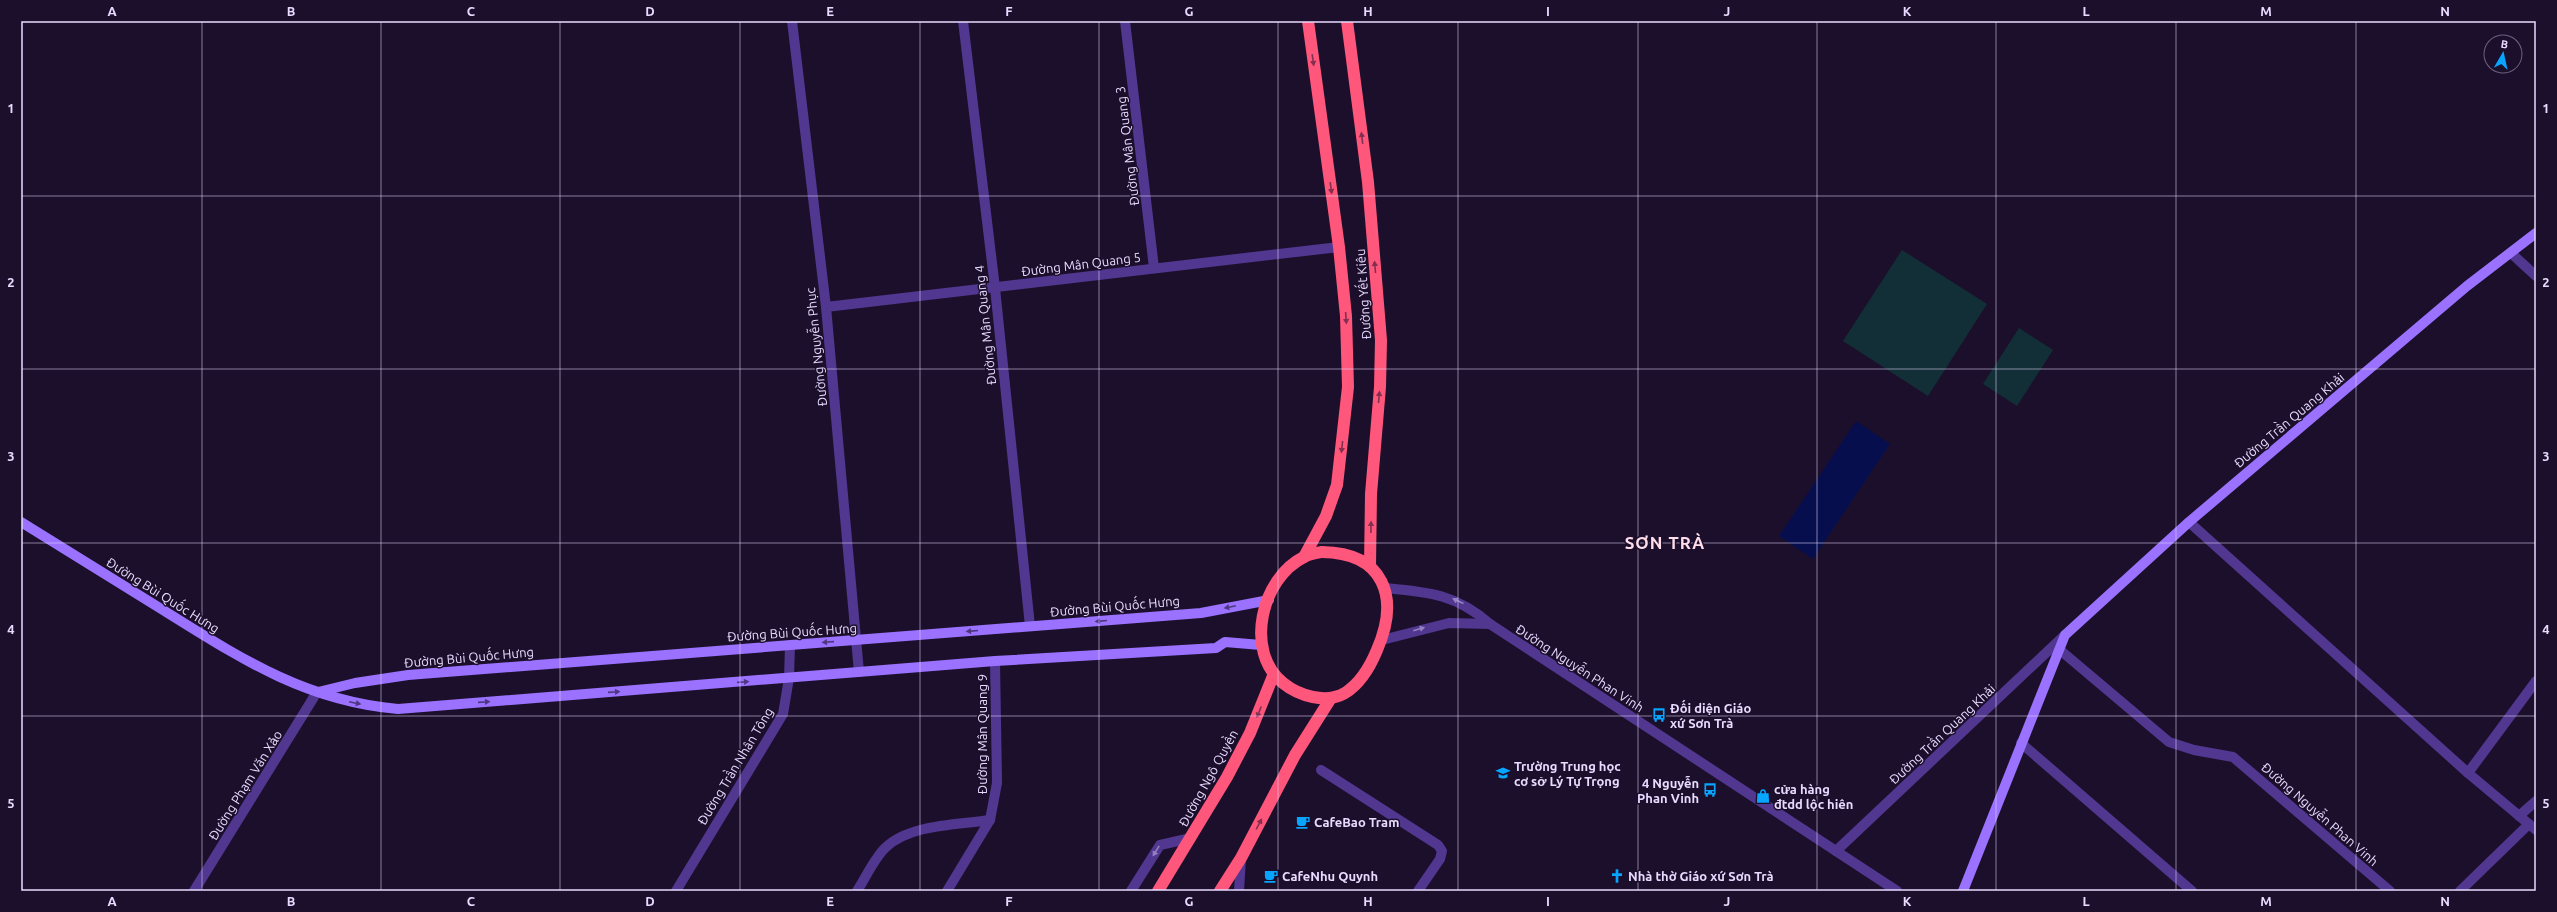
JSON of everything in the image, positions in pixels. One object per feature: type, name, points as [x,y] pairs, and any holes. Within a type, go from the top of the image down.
[{"type":"highway","name":"Đường Yết Kiêu","points":[[1304,557],[1333,499],[1341,463],[1348,387],[1346,316],[1339,247],[1308,21]]},
{"type":"highway","name":"Đường Yết Kiêu","points":[[1347,21],[1368,182],[1381,340],[1380,387],[1371,494],[1370,566]]},
{"type":"highway","points":[[1322,552],[1338,552],[1355,557],[1370,566],[1380,576],[1385,588],[1388,603],[1382,640],[1373,660],[1356,685],[1344,694],[1331,698],[1311,697],[1297,692],[1274,676],[1261,645],[1262,624],[1269,600],[1276,585],[1288,570],[1304,557],[1322,552]]},
{"type":"highway","name":"Đường Ngô Quyền","points":[[1191,838],[1227,777],[1250,733],[1274,676]]},
{"type":"highway","points":[[1220,891],[1241,858],[1295,755],[1331,698]]},
{"type":"highway","points":[[1158,891],[1191,838]]},
{"type":"street","name":"Đường Nguyễn Phục","points":[[792,21],[826,307],[859,672]]},
{"type":"street","name":"Đường Mân Quang 4","points":[[962,21],[995,288],[1030,626]]},
{"type":"street","name":"Đường Mân Quang 3","points":[[1124,21],[1154,268]]},
{"type":"street","name":"Đường Trần Quang Khải","points":[[1836,851],[2065,635],[2189,522],[2467,286],[2536,233]]},
{"type":"street","name":"Đường Mân Quang 5","points":[[826,307],[1339,247]]},
{"type":"street","points":[[2511,253],[2536,276]]},
{"type":"street","name":"Đường Bùi Quốc Hưng","points":[[21,522],[248,663],[317,692],[350,702],[398,708],[995,661],[1216,648],[1225,642],[1261,645]]},
{"type":"street","points":[[2189,522],[2468,772],[2532,827],[2460,891]]},
{"type":"street","name":"Đường Nguyễn Phan Vinh","points":[[1385,588],[1443,595],[1468,606],[1490,624],[1897,891]]},
{"type":"street","name":"Đường Bùi Quốc Hưng","points":[[317,692],[356,683],[408,675],[1201,613],[1269,600]]},
{"type":"street","points":[[1382,640],[1449,623],[1490,624]]},
{"type":"street","name":"Đường Trần Quang Khải","points":[[1963,891],[2065,635]]},
{"type":"street","name":"Đường Trần Nhân Tông","points":[[676,891],[783,714],[789,678],[790,645]]},
{"type":"street","name":"Đường Nguyễn Phan Vinh","points":[[2060,650],[2169,742],[2194,750],[2233,757],[2390,891]]},
{"type":"street","name":"Đường Mân Quang 9","points":[[947,891],[990,820],[997,783],[995,661]]},
{"type":"street","points":[[2468,772],[2536,681]]},
{"type":"street","name":"Đường Phạm Văn Xảo","points":[[194,891],[317,692]]},
{"type":"street","points":[[2021,743],[2130,835],[2192,891]]},
{"type":"street","points":[[1321,770],[1442,850],[1440,859],[1418,891]]},
{"type":"street","points":[[2519,816],[2536,801]]},
{"type":"street","points":[[857,891],[884,848],[898,838],[911,832],[990,820]]},
{"type":"street","name":"Đường Ngô Quyền","points":[[1131,891],[1160,845],[1191,838]]},
{"type":"street","points":[[1239,891],[1241,858]]},
{"type":"shaded area","points":[[1902,250],[1987,304],[1928,396],[1843,341]]},
{"type":"shaded area","points":[[2019,328],[2053,350],[2017,406],[1983,384]]},
{"type":"shaded area","points":[[1856,421],[1890,444],[1813,559],[1779,536]]},
{"type":"place","name":"Đối diện Giáo xứ Sơn Trà","points":[[1659,715]]},
{"type":"place","name":"Trường Trung học cơ sở Lý Tự Trọng","points":[[1503,773]]},
{"type":"place","name":"4 Nguyễn Phan Vinh","points":[[1710,790]]},
{"type":"place","name":"cửa hàng đtdd lộc hiên","points":[[1763,796]]},
{"type":"place","name":"CafeBao Tram","points":[[1303,822]]},
{"type":"place","name":"CafeNhu Quynh","points":[[1271,876]]},
{"type":"place","name":"Nhà thờ Giáo xứ Sơn Trà","points":[[1617,876]]},
{"type":"district","name":"SƠN TRÀ","points":[[1665,543]]}]
